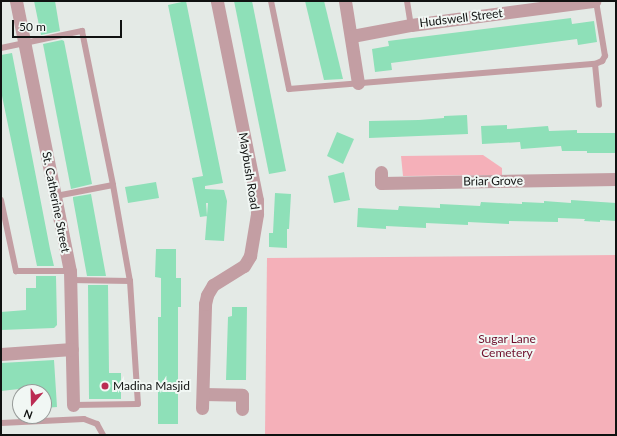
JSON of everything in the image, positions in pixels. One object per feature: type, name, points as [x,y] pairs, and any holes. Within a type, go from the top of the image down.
[{"type":"street","name":"St. Catherine Street","points":[[16,1],[56,196],[70,275],[73,405]]},
{"type":"street","name":"Maybush Road","points":[[202,408],[205,304],[207,295],[213,285],[244,266],[250,256],[257,214],[257,200],[217,1]]},
{"type":"street","points":[[345,1],[352,36],[358,83]]},
{"type":"street","name":"Hudswell Street","points":[[352,36],[411,25],[595,1]]},
{"type":"street","name":"Briar Grove","points":[[381,172],[381,183],[616,179]]},
{"type":"street","points":[[1,354],[72,349]]},
{"type":"street","points":[[203,394],[242,395],[242,409]]},
{"type":"lane","points":[[271,1],[289,89],[595,64],[602,61],[605,56],[595,1]]},
{"type":"lane","points":[[406,1],[411,25]]},
{"type":"lane","points":[[1,48],[82,31],[113,185],[130,281],[138,404],[73,405]]},
{"type":"lane","points":[[595,64],[599,106]]},
{"type":"lane","points":[[56,196],[113,185]]},
{"type":"lane","points":[[1,200],[16,271],[130,281]]},
{"type":"lane","points":[[1,423],[84,419],[97,424],[103,435]]},
{"type":"green space","points":[[483,155],[502,168],[502,175],[403,176],[401,156]]},
{"type":"green space","name":"Sugar Lane Cemetery","points":[[616,255],[616,435],[265,435],[267,258]]},
{"type":"building","points":[[34,1],[55,1],[60,31],[41,35]]},
{"type":"building","points":[[186,1],[223,183],[205,186],[205,189],[224,190],[227,201],[224,241],[205,240],[207,216],[200,217],[192,178],[203,176],[168,5]],"holes":[[[206,203],[208,203],[207,216]]]},
{"type":"building","points":[[234,1],[252,1],[286,171],[269,174]]},
{"type":"building","points":[[305,1],[324,1],[343,79],[324,80]]},
{"type":"building","points":[[571,18],[572,24],[594,21],[597,42],[578,45],[577,39],[391,63],[392,70],[375,72],[372,49],[389,46],[388,41]]},
{"type":"building","points":[[62,40],[64,41],[92,184],[71,189],[43,44]]},
{"type":"building","points":[[12,53],[54,266],[37,266],[1,91],[1,55]]},
{"type":"building","points":[[467,115],[468,134],[369,138],[369,121],[419,120],[444,118],[444,116]]},
{"type":"building","points":[[507,125],[507,129],[548,126],[549,131],[577,130],[577,133],[616,133],[616,153],[562,151],[561,146],[521,149],[520,142],[482,144],[481,126]]},
{"type":"building","points":[[337,132],[354,139],[343,164],[327,156]]},
{"type":"building","points":[[344,172],[350,200],[334,203],[328,176]]},
{"type":"building","points":[[156,182],[159,198],[128,203],[125,187]]},
{"type":"building","points":[[275,193],[291,194],[289,229],[287,229],[287,248],[269,247],[269,233],[273,233]]},
{"type":"building","points":[[91,194],[106,276],[87,276],[73,197]]},
{"type":"building","points":[[571,200],[616,203],[616,221],[600,220],[600,222],[584,221],[585,219],[558,218],[558,222],[509,221],[509,224],[468,222],[468,225],[426,223],[426,228],[386,226],[386,229],[357,227],[358,208],[398,210],[399,206],[440,208],[440,204],[480,206],[481,202],[522,204],[522,202],[544,203],[544,201],[571,203]]},
{"type":"building","points":[[156,249],[176,249],[176,278],[181,278],[181,307],[178,307],[178,424],[158,424],[158,317],[161,317],[161,278],[155,277]]},
{"type":"building","points":[[36,276],[56,276],[57,325],[54,328],[1,330],[1,312],[26,310],[26,288],[36,288]]},
{"type":"building","points":[[88,285],[108,285],[109,373],[121,373],[121,399],[89,399]]},
{"type":"building","points":[[232,307],[247,307],[246,380],[226,380],[228,317],[232,316]]},
{"type":"building","points":[[54,360],[57,407],[52,407],[52,384],[12,384],[12,390],[1,391],[1,363]]},
{"type":"place","name":"Madina Masjid","points":[[105,386]]}]
